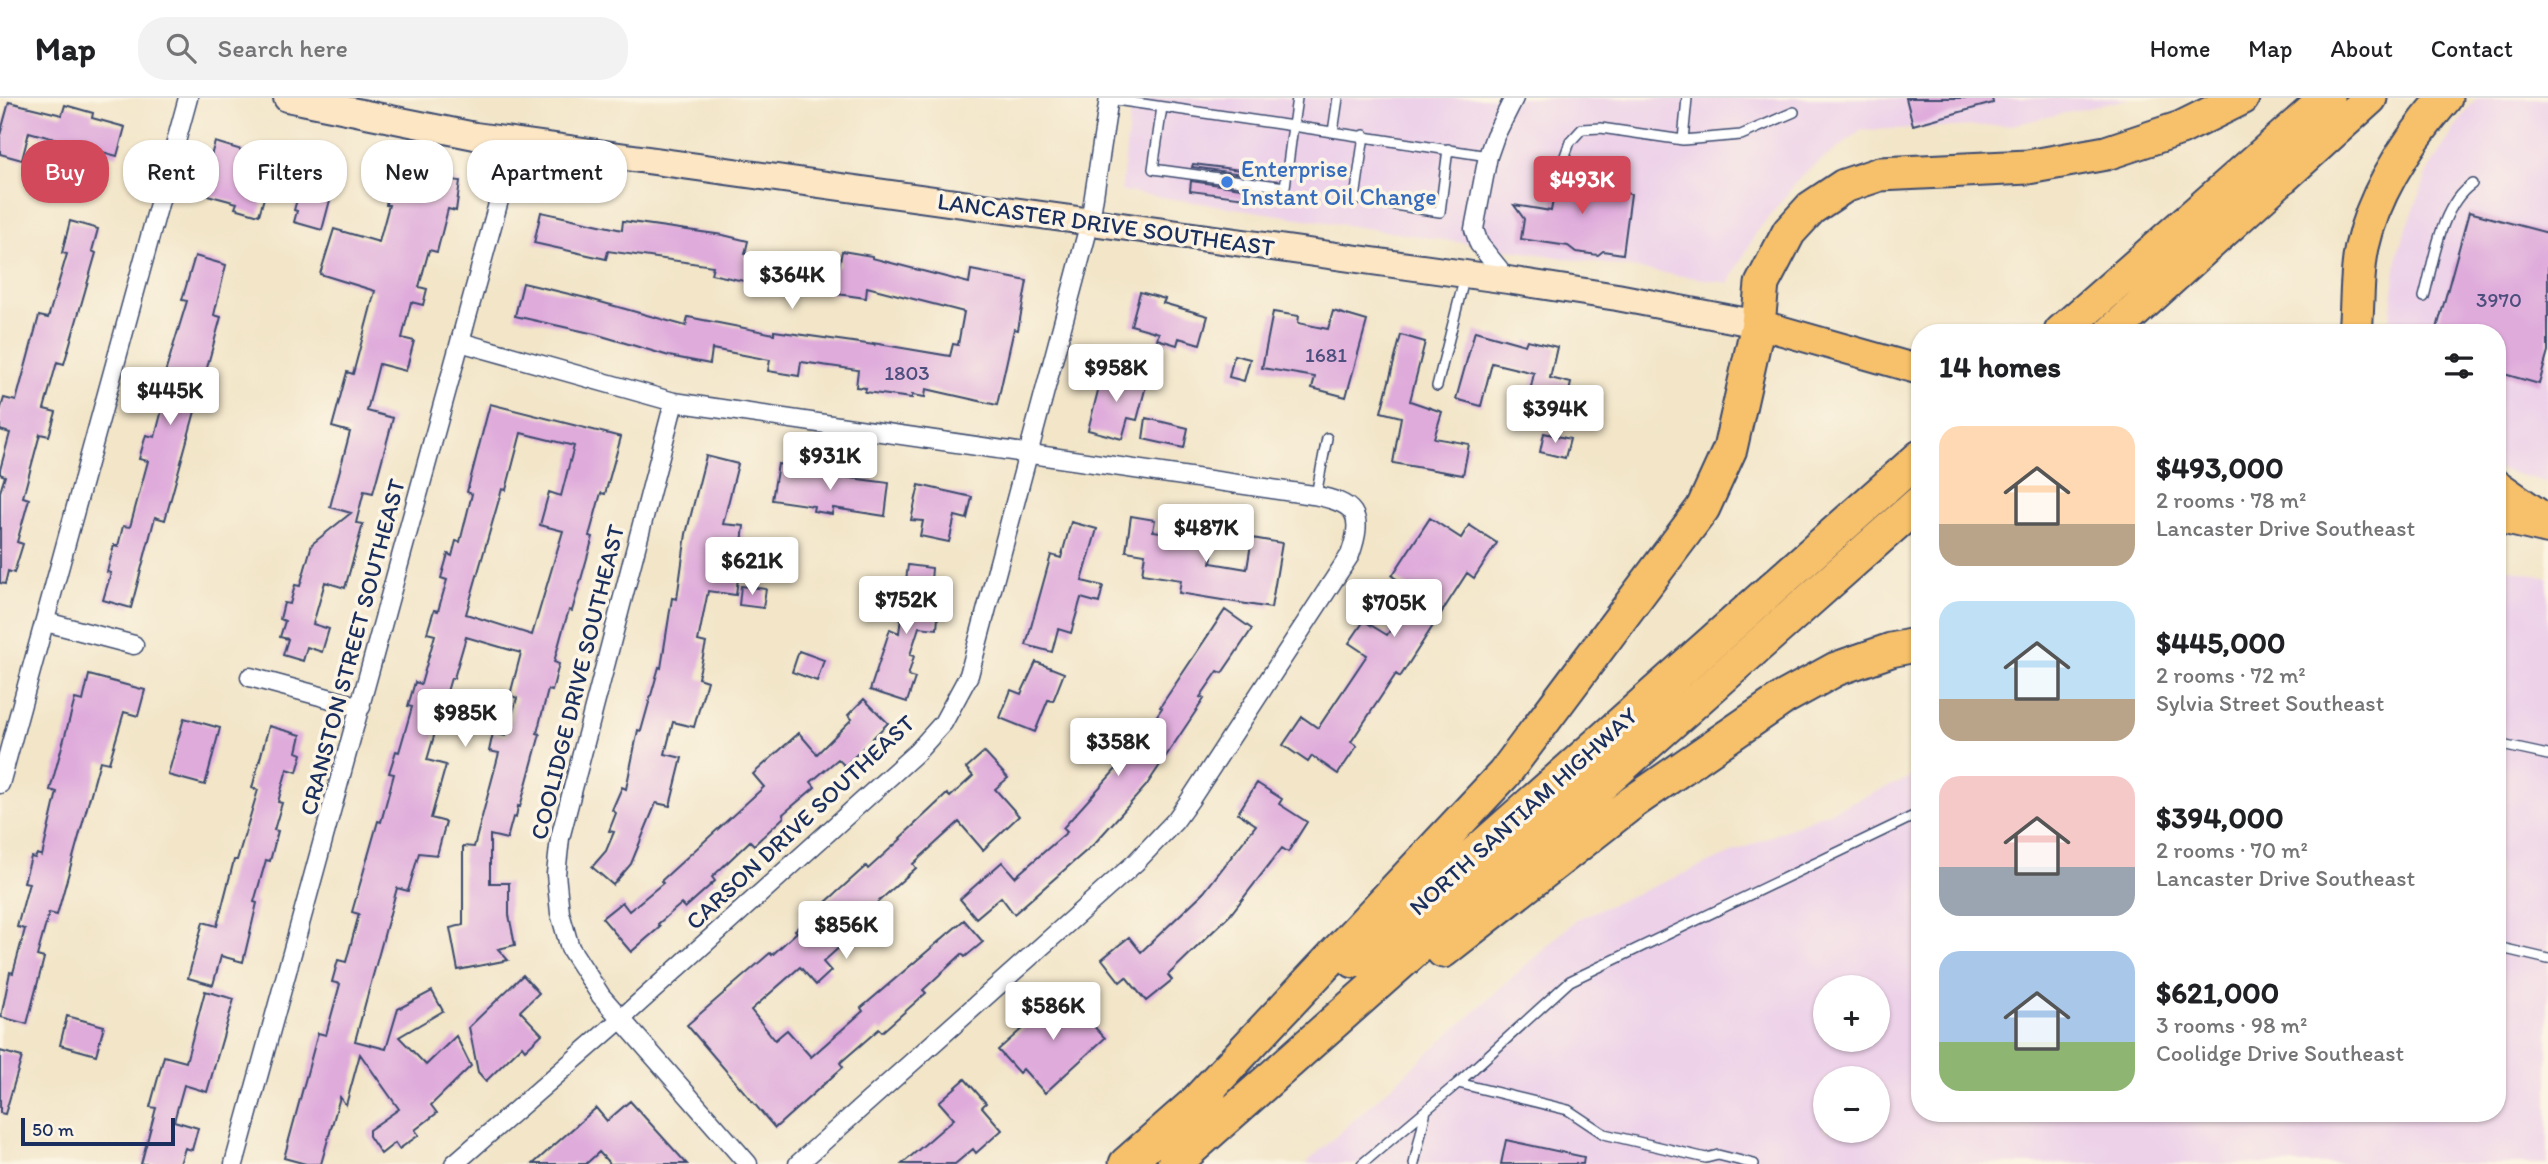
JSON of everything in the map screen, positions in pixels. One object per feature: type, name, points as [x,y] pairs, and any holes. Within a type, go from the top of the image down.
[{"type":"highway","points":[[1195,1103],[1504,774],[1703,508],[1730,449],[1758,324],[1762,284],[1789,232],[1811,208],[1844,186],[1880,174],[2028,166],[2106,153],[2180,128],[2242,98]]},
{"type":"highway","points":[[2070,324],[2327,98]]},
{"type":"highway","points":[[2121,324],[2370,98]]},
{"type":"highway","points":[[2356,324],[2362,247],[2374,209],[2396,166],[2421,127],[2445,98]]},
{"type":"highway","name":"NORTH SANTIAM HIGHWAY","points":[[1126,1164],[1911,465]]},
{"type":"highway","points":[[2506,493],[2548,523]]},
{"type":"highway","name":"NORTH SANTIAM HIGHWAY","points":[[1174,1164],[1911,510]]},
{"type":"highway","points":[[1343,1013],[1438,955],[1633,802],[1784,697],[1836,669],[1911,646]]},
{"type":"main road","name":"LANCASTER DRIVE SOUTHEAST","points":[[287,98],[409,124],[503,140]]},
{"type":"main road","name":"LANCASTER DRIVE SOUTHEAST","points":[[627,158],[1617,297],[1758,324],[1911,368]]},
{"type":"main road","points":[[2506,520],[2548,530]]},
{"type":"street","points":[[0,784],[188,98]]},
{"type":"street","points":[[1508,280],[1479,244],[1474,229],[1488,156],[1514,98]]},
{"type":"street","name":"CARSON DRIVE SOUTHEAST","points":[[454,1164],[621,1019],[917,752],[943,723],[969,675],[1029,453],[1090,222],[1109,99]]},
{"type":"street","name":"CRANSTON STREET SOUTHEAST","points":[[234,1164],[498,203]]},
{"type":"street","points":[[460,342],[674,402],[1316,495],[1346,504],[1353,512],[1357,526],[1350,555],[1175,821],[1135,863],[798,1164]]},
{"type":"street","name":"COOLIDGE DRIVE SOUTHEAST","points":[[674,402],[560,838],[556,874],[560,913],[570,948],[601,996],[649,1048],[747,1164]]},
{"type":"street","points":[[46,622],[134,645]]},
{"type":"street","points":[[250,677],[361,707]]},
{"type":"lane","points":[[1162,107],[1153,169],[1285,187],[1297,98]]},
{"type":"lane","points":[[1333,132],[1338,98]]},
{"type":"lane","points":[[1683,140],[1687,98]]},
{"type":"lane","points":[[1109,99],[1364,135],[1488,156]]},
{"type":"lane","points":[[1562,164],[1570,142],[1581,129],[1601,128],[1683,140],[1741,135],[1794,112]]},
{"type":"lane","points":[[1364,135],[1355,200],[1440,212],[1448,149]]},
{"type":"lane","points":[[2424,297],[2447,215],[2458,196],[2472,184]]},
{"type":"lane","points":[[1437,386],[1466,274]]},
{"type":"lane","points":[[1316,495],[1327,438]]},
{"type":"lane","points":[[2506,746],[2548,755]]},
{"type":"lane","points":[[1362,1164],[1458,1083],[1570,981],[1911,817]]},
{"type":"lane","points":[[2506,949],[2548,959]]},
{"type":"lane","points":[[1458,1083],[1568,1110],[1604,1134],[1706,1158],[1718,1156],[1754,1164]]},
{"type":"lane","points":[[1413,1164],[1426,1110]]},
{"type":"shaded area","points":[[1132,98],[2132,98],[2012,125],[1862,130],[1803,174],[1756,233],[1729,283],[1121,191]]},
{"type":"shaded area","points":[[2478,98],[2548,98],[2548,483],[2506,471],[2506,324],[2389,324],[2398,252],[2429,169],[2469,107]]},
{"type":"shaded area","points":[[2506,568],[2548,578],[2548,1164],[1305,1164],[1577,919],[1911,777],[1911,1122],[2506,1122]]},
{"type":"building","points":[[1906,98],[1992,98],[1993,103],[1913,125]]},
{"type":"building","points":[[9,102],[62,115],[65,105],[93,113],[92,118],[125,127],[117,156],[109,154],[109,140],[58,140],[29,132],[27,140],[21,140],[21,160],[0,154],[0,135]]},
{"type":"building","points":[[219,143],[233,147],[233,202],[219,198]]},
{"type":"building","points":[[1193,164],[1264,173],[1264,177],[1192,167]]},
{"type":"building","points":[[1604,164],[1603,172],[1611,174],[1609,191],[1631,194],[1623,254],[1603,251],[1598,255],[1576,252],[1568,246],[1521,239],[1524,219],[1514,205],[1551,211],[1556,184],[1581,187],[1585,165]]},
{"type":"building","points":[[453,180],[460,181],[456,211],[448,209],[437,252],[429,250],[419,287],[427,289],[423,305],[411,302],[402,338],[414,341],[406,371],[379,364],[367,411],[393,418],[390,430],[373,493],[364,491],[356,523],[363,524],[345,588],[325,582],[313,624],[329,629],[322,652],[307,647],[303,661],[283,655],[288,639],[280,637],[285,621],[280,619],[284,603],[290,604],[295,585],[300,586],[312,544],[351,513],[330,507],[350,432],[332,427],[347,372],[353,374],[375,291],[320,274],[334,229],[379,242],[389,205],[386,205],[453,203]]},
{"type":"building","points":[[1191,181],[1262,191],[1261,200],[1190,191]]},
{"type":"building","points":[[237,203],[262,203],[259,215],[235,208]]},
{"type":"building","points":[[296,203],[329,203],[322,230],[294,222],[297,211],[294,210]]},
{"type":"building","points":[[541,212],[622,230],[623,221],[723,235],[748,241],[745,254],[798,266],[799,262],[839,267],[842,251],[872,256],[969,283],[971,270],[1027,281],[1018,330],[1014,329],[997,405],[926,389],[925,397],[912,395],[912,398],[865,392],[866,388],[856,387],[858,370],[801,362],[799,376],[768,371],[770,360],[712,349],[710,364],[515,316],[523,283],[686,326],[688,317],[774,334],[774,331],[874,345],[873,343],[950,356],[953,344],[958,345],[964,312],[867,287],[866,298],[781,286],[781,289],[711,274],[713,266],[608,251],[606,259],[534,243]]},
{"type":"building","points":[[2469,212],[2548,233],[2548,352],[2539,384],[2506,375],[2506,324],[2438,324]]},
{"type":"building","points":[[70,221],[98,229],[92,251],[96,253],[64,364],[57,362],[44,409],[56,412],[49,436],[40,434],[23,497],[29,499],[17,542],[23,544],[14,573],[8,571],[5,584],[0,583],[0,492],[5,476],[0,474],[0,470],[10,433],[0,430],[0,411],[4,398],[16,401],[39,316],[48,318],[67,254],[62,253]]},
{"type":"building","points":[[195,256],[226,265],[214,315],[221,317],[165,520],[155,517],[131,608],[103,600],[111,573],[107,572],[114,545],[118,546],[123,526],[130,527],[148,461],[139,459],[146,435],[155,437],[171,375],[165,373],[187,301],[182,300]]},
{"type":"building","points":[[1140,292],[1165,299],[1163,303],[1208,316],[1200,344],[1179,338],[1177,345],[1157,339],[1159,333],[1131,325]]},
{"type":"building","points":[[1333,311],[1367,321],[1346,397],[1312,388],[1315,377],[1262,368],[1273,312],[1299,316],[1298,323],[1328,329]]},
{"type":"building","points":[[1475,331],[1525,345],[1527,340],[1557,347],[1550,378],[1571,383],[1565,409],[1528,401],[1534,373],[1492,363],[1481,406],[1456,399]]},
{"type":"building","points":[[1401,335],[1425,342],[1410,401],[1442,412],[1434,438],[1469,444],[1463,475],[1393,463],[1401,417],[1381,412]]},
{"type":"building","points":[[1234,355],[1250,359],[1244,381],[1229,377]]},
{"type":"building","points":[[1103,371],[1147,382],[1137,420],[1128,418],[1122,439],[1088,430]]},
{"type":"building","points":[[490,404],[621,437],[605,494],[601,493],[589,536],[593,537],[572,611],[569,610],[563,629],[554,662],[559,664],[552,691],[548,690],[537,733],[540,734],[520,807],[518,806],[516,818],[513,817],[507,839],[490,835],[490,883],[509,883],[509,915],[515,945],[498,949],[508,960],[458,970],[450,928],[463,925],[463,846],[474,847],[499,753],[489,751],[493,733],[506,736],[517,698],[510,695],[521,653],[466,637],[427,760],[446,765],[431,818],[446,822],[437,855],[419,853],[408,891],[397,888],[355,1041],[386,1049],[398,1009],[432,991],[443,1011],[399,1037],[426,1065],[456,1036],[471,1066],[431,1105],[437,1113],[415,1130],[419,1135],[399,1149],[395,1143],[381,1154],[369,1136],[369,1130],[399,1109],[360,1054],[346,1105],[340,1097],[321,1164],[306,1164],[284,1158],[318,1033],[326,1035],[340,984],[332,982],[338,960],[346,962],[359,914],[352,912],[378,821],[381,822],[394,774],[389,773],[396,751],[399,752],[412,707],[408,706],[415,682],[421,684],[435,635],[427,633],[434,610],[438,611],[447,580],[441,578],[448,554],[452,556],[456,541],[460,542],[472,494],[467,492]],"holes":[[[521,433],[574,446],[561,496],[549,492],[540,525],[563,531],[532,635],[466,614],[502,489],[506,490]]]},
{"type":"building","points":[[1146,418],[1188,428],[1184,448],[1143,439]]},
{"type":"building","points":[[1544,433],[1570,439],[1565,458],[1540,452]]},
{"type":"building","points":[[706,456],[738,464],[723,524],[744,526],[736,595],[708,591],[698,641],[706,643],[698,678],[707,681],[694,727],[673,722],[665,754],[682,758],[670,806],[656,803],[631,864],[613,885],[592,867],[606,851],[614,832],[609,831],[616,813],[612,810],[622,787],[626,789],[638,730],[641,731],[659,667],[661,668],[672,598],[677,599],[686,534]]},
{"type":"building","points":[[778,464],[806,469],[806,472],[889,483],[885,516],[833,508],[832,514],[813,511],[814,506],[772,500]]},
{"type":"building","points":[[919,485],[972,497],[967,519],[955,516],[949,542],[920,536],[923,521],[911,520]]},
{"type":"building","points":[[1131,516],[1155,520],[1153,531],[1188,536],[1190,525],[1216,530],[1211,563],[1247,569],[1252,538],[1282,543],[1271,608],[1179,593],[1181,580],[1142,574],[1145,554],[1126,551]]},
{"type":"building","points":[[1430,518],[1461,538],[1469,525],[1497,543],[1474,578],[1467,573],[1400,677],[1396,674],[1351,742],[1357,746],[1338,774],[1312,756],[1308,762],[1283,745],[1302,717],[1318,728],[1367,655],[1349,643],[1364,621],[1387,635],[1404,609],[1415,591],[1392,576]]},
{"type":"building","points":[[1071,522],[1097,529],[1082,581],[1103,586],[1099,603],[1081,598],[1071,633],[1058,629],[1052,652],[1026,645],[1051,555],[1061,558]]},
{"type":"building","points":[[908,565],[932,568],[929,605],[939,606],[937,629],[919,627],[910,655],[914,656],[908,676],[915,678],[907,702],[870,690],[890,629],[899,633]]},
{"type":"building","points":[[741,586],[766,589],[763,608],[739,605]]},
{"type":"building","points":[[1225,610],[1252,629],[1222,673],[1218,671],[1200,697],[1204,699],[1146,786],[1094,844],[1014,914],[1001,897],[976,918],[960,899],[1002,862],[1015,877],[1067,832],[1063,828],[1116,769],[1119,771]]},
{"type":"building","points":[[799,651],[824,660],[817,681],[792,672]]},
{"type":"building","points":[[1036,662],[1064,673],[1053,701],[1048,700],[1035,732],[1000,718],[1011,690],[1021,694]]},
{"type":"building","points":[[89,675],[145,690],[138,716],[124,712],[109,763],[100,761],[57,915],[49,913],[37,956],[44,958],[27,1024],[1,1017],[10,972],[13,973],[25,929],[17,927],[29,883],[24,882],[31,857],[35,858],[37,854],[42,856],[57,792],[50,790],[75,699],[83,701]]},
{"type":"building","points":[[864,699],[888,723],[845,766],[838,759],[811,782],[815,787],[783,814],[784,817],[754,845],[750,841],[712,877],[715,881],[685,908],[681,904],[631,952],[602,918],[622,902],[629,911],[663,883],[661,881],[764,787],[753,774],[799,733],[817,754],[852,719],[848,715]]},
{"type":"building","points":[[184,718],[220,728],[205,785],[168,775]]},
{"type":"building","points":[[269,726],[301,735],[297,752],[302,754],[297,772],[287,769],[278,802],[282,803],[274,830],[278,831],[254,902],[257,903],[243,962],[221,956],[213,985],[188,978],[203,922],[217,926],[234,860],[237,860],[258,790],[252,788]]},
{"type":"building","points":[[984,752],[1008,778],[995,789],[1019,816],[983,850],[959,822],[913,864],[916,868],[870,909],[875,915],[823,962],[831,971],[816,985],[800,967],[751,1010],[775,1040],[787,1030],[811,1057],[863,1011],[861,1008],[964,920],[983,942],[965,957],[962,954],[923,990],[926,993],[882,1032],[879,1029],[840,1063],[843,1067],[775,1128],[687,1025],[770,953],[772,955],[797,932],[795,930],[866,866],[868,869],[947,794],[950,797],[973,776],[966,768]]},
{"type":"building","points":[[1257,783],[1282,799],[1279,804],[1307,822],[1288,852],[1282,848],[1230,915],[1168,975],[1172,980],[1146,1001],[1126,977],[1120,982],[1102,959],[1129,937],[1141,952],[1204,892],[1256,825],[1238,813]]},
{"type":"building","points":[[523,975],[539,993],[520,1011],[542,1034],[525,1050],[522,1046],[486,1081],[478,1072],[469,1027]]},
{"type":"building","points":[[1067,989],[1088,1012],[1084,1016],[1105,1038],[1045,1093],[1023,1069],[1019,1073],[998,1050]]},
{"type":"building","points":[[205,991],[234,999],[207,1092],[184,1085],[174,1121],[198,1128],[192,1150],[185,1148],[180,1164],[141,1164],[156,1108],[150,1107],[164,1056],[186,1062]]},
{"type":"building","points":[[67,1016],[104,1026],[96,1055],[60,1045]]},
{"type":"building","points":[[0,1051],[22,1057],[5,1114],[0,1113]]},
{"type":"building","points":[[965,1079],[986,1103],[982,1107],[1002,1130],[976,1153],[973,1149],[955,1164],[902,1164],[954,1119],[939,1102]]},
{"type":"building","points":[[630,1101],[687,1164],[610,1164],[599,1152],[586,1164],[533,1164],[596,1108],[607,1121]]},
{"type":"building","points":[[1506,1140],[1584,1157],[1583,1164],[1501,1164]]},
{"type":"place","name":"Enterprise Instant Oil Change","points":[[1227,182]]}]
